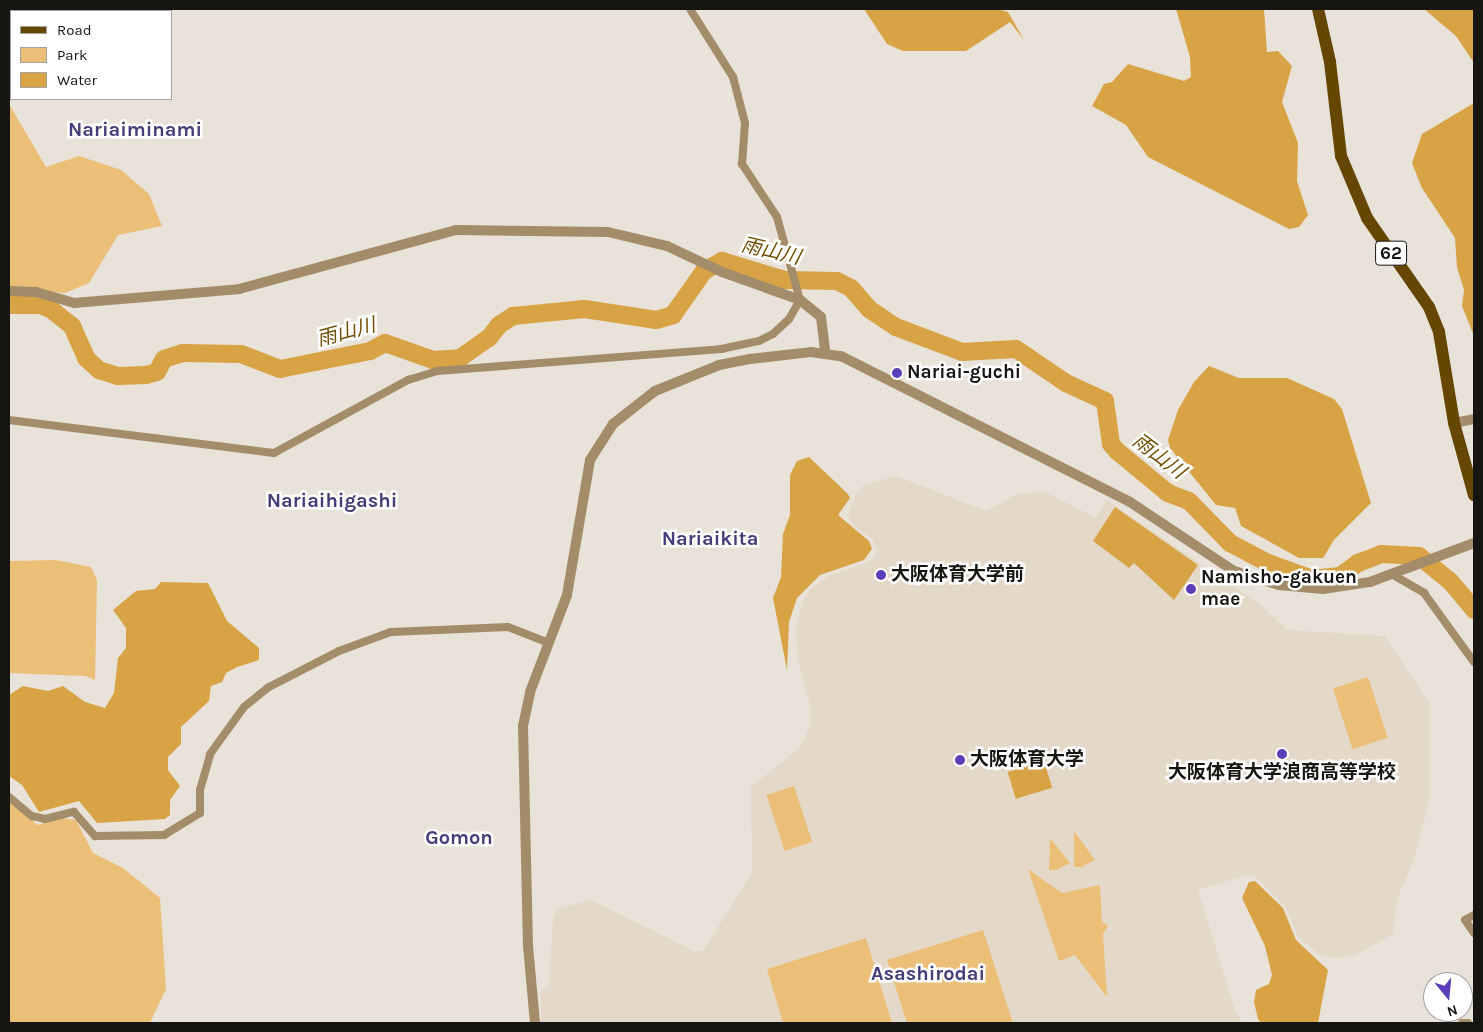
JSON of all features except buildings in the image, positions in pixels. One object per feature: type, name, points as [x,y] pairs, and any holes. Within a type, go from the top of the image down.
[{"type":"main road","name":"62","points":[[1318,9],[1330,62],[1341,156],[1367,218],[1428,307],[1442,350],[1454,423],[1474,495]]},
{"type":"street","points":[[9,420],[274,453],[422,375],[742,346],[773,334],[789,319],[800,300],[777,217],[742,164],[745,122],[733,77],[690,9]]},
{"type":"street","points":[[9,291],[36,292],[74,302],[239,289],[261,286],[430,235],[480,228],[636,237],[800,300],[821,317],[825,352]]},
{"type":"street","points":[[535,1023],[528,946],[522,750],[530,692],[567,595],[590,460],[613,424],[655,390],[704,370],[750,359],[825,352],[876,372],[1075,472],[1130,502],[1234,571],[1279,585],[1323,589],[1395,576],[1474,544]]},
{"type":"street","points":[[1454,423],[1474,419]]},
{"type":"street","points":[[1395,576],[1424,593],[1474,662]]},
{"type":"street","points":[[9,798],[32,816],[45,819],[74,812],[94,836],[164,835],[200,813],[200,790],[210,754],[244,707],[269,687],[339,651],[391,632],[508,627],[549,642]]},
{"type":"street","points":[[1474,915],[1465,920],[1474,932]]},
{"type":"street","points":[[1462,1023],[1468,1023]]},
{"type":"shaded area","name":"大阪体育大学","points":[[896,476],[986,511],[1018,494],[1045,492],[1096,518],[1106,500],[1259,603],[1287,630],[1385,636],[1430,704],[1430,798],[1414,861],[1398,896],[1393,934],[1354,956],[1335,958],[1318,954],[1298,936],[1285,906],[1255,877],[1247,875],[1198,890],[1235,1010],[1243,1023],[541,1023],[541,992],[549,985],[553,919],[558,909],[591,900],[694,951],[703,951],[752,873],[751,787],[798,749],[810,728],[810,705],[798,662],[796,628],[802,602],[812,588],[827,577],[871,561],[877,551],[872,539],[852,524],[848,515],[857,492],[864,485]]},
{"type":"green space","points":[[9,9],[79,9],[10,10],[9,73]]},
{"type":"green space","points":[[9,104],[46,167],[79,156],[121,170],[149,194],[162,226],[118,235],[89,283],[65,293],[12,289],[9,285]]},
{"type":"green space","points":[[56,560],[91,567],[97,580],[95,680],[85,676],[9,673],[9,561]]},
{"type":"green space","points":[[1368,677],[1388,738],[1353,749],[1333,688]]},
{"type":"green space","points":[[794,786],[812,842],[785,851],[766,795]]},
{"type":"green space","points":[[9,799],[37,825],[61,818],[76,820],[93,853],[123,868],[160,898],[166,989],[150,1023],[9,1023]]},
{"type":"green space","points":[[1074,831],[1095,860],[1082,867],[1074,867]]},
{"type":"green space","points":[[1050,838],[1070,863],[1056,870],[1049,870]]},
{"type":"green space","points":[[1028,869],[1062,893],[1100,885],[1102,922],[1108,926],[1103,934],[1107,997],[1075,955],[1059,961]]},
{"type":"green space","points":[[983,930],[1013,1023],[907,1023],[887,960]]},
{"type":"green space","points":[[866,938],[892,1023],[783,1023],[767,969]]},
{"type":"water","points":[[864,9],[997,9],[1008,12],[1024,40],[1010,22],[966,51],[903,51],[887,44]]},
{"type":"water","points":[[1176,9],[1264,9],[1267,52],[1278,51],[1292,66],[1282,102],[1298,143],[1297,181],[1308,215],[1299,227],[1289,229],[1148,157],[1126,125],[1092,106],[1104,84],[1112,82],[1128,64],[1184,81],[1191,77],[1190,57]]},
{"type":"water","points":[[1424,9],[1474,9],[1474,63],[1456,36]]},
{"type":"water","points":[[1474,103],[1474,336],[1462,306],[1464,290],[1457,267],[1455,238],[1422,188],[1412,163],[1422,134]]},
{"type":"water","points":[[1209,366],[1239,378],[1287,378],[1334,399],[1342,409],[1371,503],[1334,540],[1323,558],[1299,558],[1241,526],[1235,508],[1216,505],[1170,448],[1168,440],[1178,410],[1194,382]]},
{"type":"water","points":[[809,457],[848,494],[850,498],[838,515],[869,541],[872,549],[864,560],[820,575],[797,598],[789,622],[787,670],[773,598],[781,577],[783,534],[790,515],[790,475],[797,461]]},
{"type":"water","points":[[1115,507],[1198,565],[1174,600],[1134,563],[1129,568],[1093,541]]},
{"type":"water","points":[[161,582],[208,583],[227,621],[259,648],[259,660],[237,667],[226,673],[222,682],[211,686],[209,701],[181,727],[181,744],[168,757],[168,770],[180,786],[170,800],[170,815],[165,819],[97,823],[79,801],[39,812],[22,785],[9,776],[9,695],[23,686],[48,691],[63,686],[85,702],[105,708],[114,693],[118,658],[126,648],[126,628],[113,610],[136,591],[155,589]]},
{"type":"water","points":[[1044,761],[1052,788],[1016,799],[1008,772]]},
{"type":"water","points":[[1255,881],[1283,908],[1296,940],[1328,970],[1318,1023],[1261,1023],[1258,1019],[1254,1002],[1256,990],[1269,984],[1272,975],[1265,946],[1242,898],[1249,882]]},
{"type":"waterway","name":"雨山川","points":[[9,305],[40,305],[52,310],[72,326],[86,358],[99,370],[118,376],[146,375],[157,372],[164,359],[182,353],[241,354],[280,369],[370,351],[385,343],[433,360],[460,358],[489,338],[499,325],[513,316],[585,309],[656,320],[673,315],[704,271],[722,261],[785,280],[837,281],[851,288],[869,309],[896,327],[962,352],[1016,349],[1066,383],[1105,401],[1111,444],[1117,451],[1168,493],[1189,501],[1230,543],[1268,563],[1312,579],[1340,576],[1358,563],[1381,554],[1419,556],[1450,581],[1474,610]]},
{"type":"place","name":"Nariai-guchi","points":[[897,373]]},
{"type":"place","name":"大阪体育大学前","points":[[881,575]]},
{"type":"place","name":"Namisho-gakuen mae","points":[[1191,589]]},
{"type":"place","name":"大阪体育大学浪商高等学校","points":[[1282,754]]},
{"type":"place","name":"大阪体育大学","points":[[960,760]]},
{"type":"district","name":"Nariaiminami","points":[[135,129]]},
{"type":"district","name":"Nariaihigashi","points":[[332,500]]},
{"type":"district","name":"Nariaikita","points":[[710,538]]},
{"type":"district","name":"Gomon","points":[[459,837]]},
{"type":"district","name":"Asashirodai","points":[[928,973]]}]
